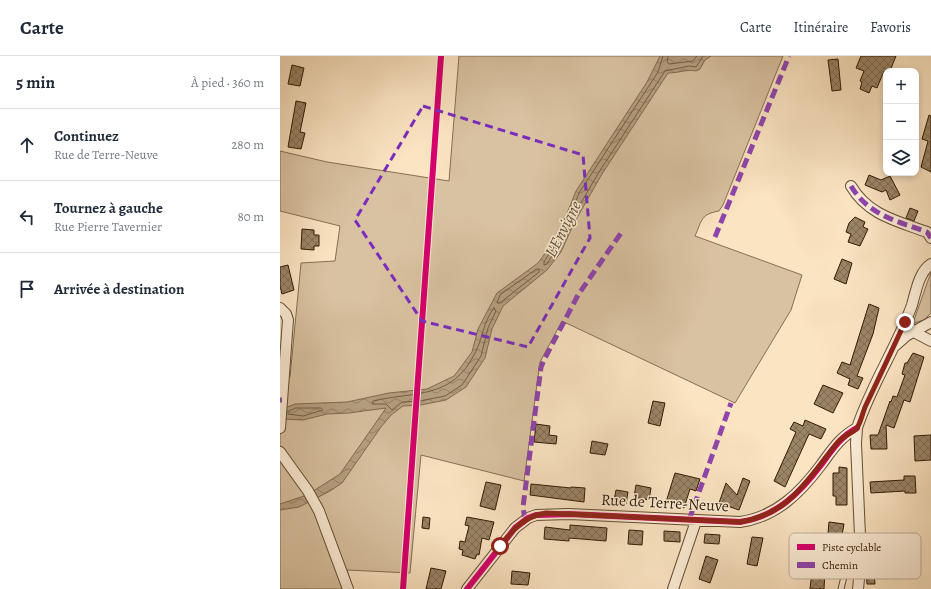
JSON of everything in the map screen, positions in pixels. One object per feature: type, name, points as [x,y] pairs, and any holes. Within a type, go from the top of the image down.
[{"type":"street","points":[[851,186],[858,197],[872,209],[927,232],[931,238]]},
{"type":"street","points":[[859,533],[856,443],[857,428],[905,322],[922,275],[926,267],[931,264]]},
{"type":"street","points":[[280,308],[286,314],[288,320],[280,425]]},
{"type":"street","points":[[905,322],[914,332],[931,341]]},
{"type":"street","points":[[894,346],[931,322]]},
{"type":"street","name":"Rue de Terre-Neuve","points":[[467,589],[515,528],[528,518],[536,515],[569,514],[696,521],[740,522],[754,520],[781,507],[812,478],[838,441],[857,428]]},
{"type":"street","points":[[280,452],[316,504],[348,589]]},
{"type":"street","points":[[673,589],[696,521]]},
{"type":"street","points":[[858,589],[859,579]]},
{"type":"lane","points":[[841,589],[843,579]]},
{"type":"highlighted area","points":[[423,106],[583,155],[590,238],[528,347],[422,321],[355,220]]},
{"type":"shaded area","points":[[459,56],[783,56],[723,205],[719,211],[705,216],[695,236],[802,275],[791,310],[735,403],[562,321],[540,362],[524,481],[421,455],[410,573],[347,570],[353,589],[280,589],[280,381],[290,377],[301,263],[335,261],[340,226],[280,211],[280,151],[327,162],[449,181]]},
{"type":"shaded area","points":[[931,272],[931,313],[924,320],[914,323],[914,320]]},
{"type":"water","name":"L'Envigne","points":[[660,56],[711,56],[705,60],[700,69],[696,71],[690,70],[668,73],[602,174],[574,223],[561,252],[547,270],[503,306],[492,329],[485,358],[466,387],[446,400],[421,405],[403,406],[391,415],[381,427],[342,483],[299,507],[280,510],[280,504],[307,495],[340,474],[386,408],[349,413],[327,414],[303,420],[280,419],[285,408],[295,404],[347,402],[389,393],[427,389],[454,376],[472,352],[478,329],[497,293],[538,263],[552,244],[562,226],[576,191],[647,82]]},
{"type":"building","points":[[861,56],[896,56],[891,68],[883,68],[883,73],[877,88],[872,86],[869,93],[860,89],[862,82],[860,81],[864,71],[856,68]]},
{"type":"building","points":[[838,59],[841,90],[832,91],[828,60]]},
{"type":"building","points":[[292,65],[304,68],[300,86],[288,84]]},
{"type":"building","points":[[296,101],[306,103],[300,132],[305,133],[301,149],[288,147]]},
{"type":"building","points":[[929,115],[931,116],[931,172],[921,167],[928,141],[922,139]]},
{"type":"building","points":[[869,175],[881,180],[890,176],[900,195],[890,200],[886,190],[882,192],[865,185]]},
{"type":"building","points":[[910,208],[918,211],[914,221],[906,218]]},
{"type":"building","points":[[855,217],[865,222],[863,227],[868,229],[860,246],[848,242],[851,234],[846,232],[849,223]]},
{"type":"building","points":[[302,229],[314,230],[314,235],[319,235],[319,246],[314,246],[314,250],[301,249]]},
{"type":"building","points":[[842,259],[852,263],[846,284],[834,279]]},
{"type":"building","points":[[288,265],[294,290],[282,294],[280,286],[280,267]]},
{"type":"building","points":[[869,304],[879,308],[873,334],[857,376],[863,378],[858,389],[848,385],[850,379],[837,373],[842,362],[850,365]]},
{"type":"building","points":[[913,353],[924,357],[910,402],[904,400],[894,428],[886,425],[887,449],[871,449],[870,435],[878,435],[890,401],[891,402],[893,396],[897,397],[905,375],[902,374],[905,363],[907,363]]},
{"type":"building","points":[[823,385],[843,393],[833,413],[814,404]]},
{"type":"building","points":[[653,401],[665,403],[660,426],[648,423]]},
{"type":"building","points":[[805,420],[826,429],[821,439],[809,434],[785,487],[774,481],[796,432],[790,429],[794,422],[803,426]]},
{"type":"building","points":[[536,424],[550,426],[549,435],[557,436],[556,444],[534,442]]},
{"type":"building","points":[[931,435],[931,460],[915,461],[914,436]]},
{"type":"building","points":[[592,441],[608,444],[605,455],[590,453]]},
{"type":"building","points":[[839,467],[847,468],[847,505],[836,505],[836,496],[833,496],[833,473],[839,473]]},
{"type":"building","points":[[675,473],[700,479],[696,491],[690,489],[684,508],[666,502]]},
{"type":"building","points":[[904,476],[915,476],[916,493],[905,493],[905,491],[871,493],[870,482],[904,480]]},
{"type":"building","points":[[743,478],[750,481],[739,510],[719,503],[726,483],[737,495]]},
{"type":"building","points":[[486,482],[501,485],[495,510],[480,506]]},
{"type":"building","points":[[531,484],[585,488],[584,502],[530,495]]},
{"type":"building","points":[[636,485],[651,488],[649,500],[634,497]]},
{"type":"building","points":[[616,490],[628,492],[626,504],[614,501]]},
{"type":"building","points":[[423,517],[430,518],[429,529],[422,528]]},
{"type":"building","points":[[467,517],[494,522],[489,540],[482,538],[479,555],[477,554],[475,559],[462,555],[463,550],[459,549],[460,541],[465,542],[469,526],[465,525]]},
{"type":"building","points":[[829,522],[844,524],[842,533],[828,533]]},
{"type":"building","points":[[570,525],[607,528],[606,541],[569,538],[569,541],[544,539],[545,527],[570,530]]},
{"type":"building","points":[[629,530],[643,531],[642,545],[628,544]]},
{"type":"building","points":[[664,531],[680,532],[680,542],[664,541]]},
{"type":"building","points":[[705,534],[720,535],[719,544],[704,543]]},
{"type":"building","points":[[752,537],[763,538],[757,566],[747,564]]},
{"type":"building","points":[[706,556],[718,560],[710,583],[699,579]]},
{"type":"building","points":[[431,568],[446,571],[441,589],[426,589]]},
{"type":"building","points":[[512,571],[530,573],[528,585],[511,584]]},
{"type":"building","points":[[811,579],[825,579],[824,589],[810,589]]},
{"type":"building","points":[[867,579],[875,579],[875,584],[867,584]]},
{"type":"marked path","points":[[715,237],[789,56]]},
{"type":"marked path","points":[[851,186],[866,204],[884,216],[927,232],[931,238]]},
{"type":"marked path","points":[[525,520],[523,507],[541,367],[578,295],[621,233]]},
{"type":"marked path","points":[[689,520],[731,403]]},
{"type":"cycle path","points":[[403,589],[441,56]]},
{"type":"cycle path","points":[[467,589],[515,528],[528,518],[536,515],[569,514],[740,522],[765,515],[776,509],[796,494],[805,485],[837,444],[846,435],[857,428]]},
{"type":"route","points":[[500,546],[522,522],[528,518],[546,513],[740,522],[754,520],[768,515],[781,507],[795,495],[812,478],[838,441],[857,428],[905,322]]}]
